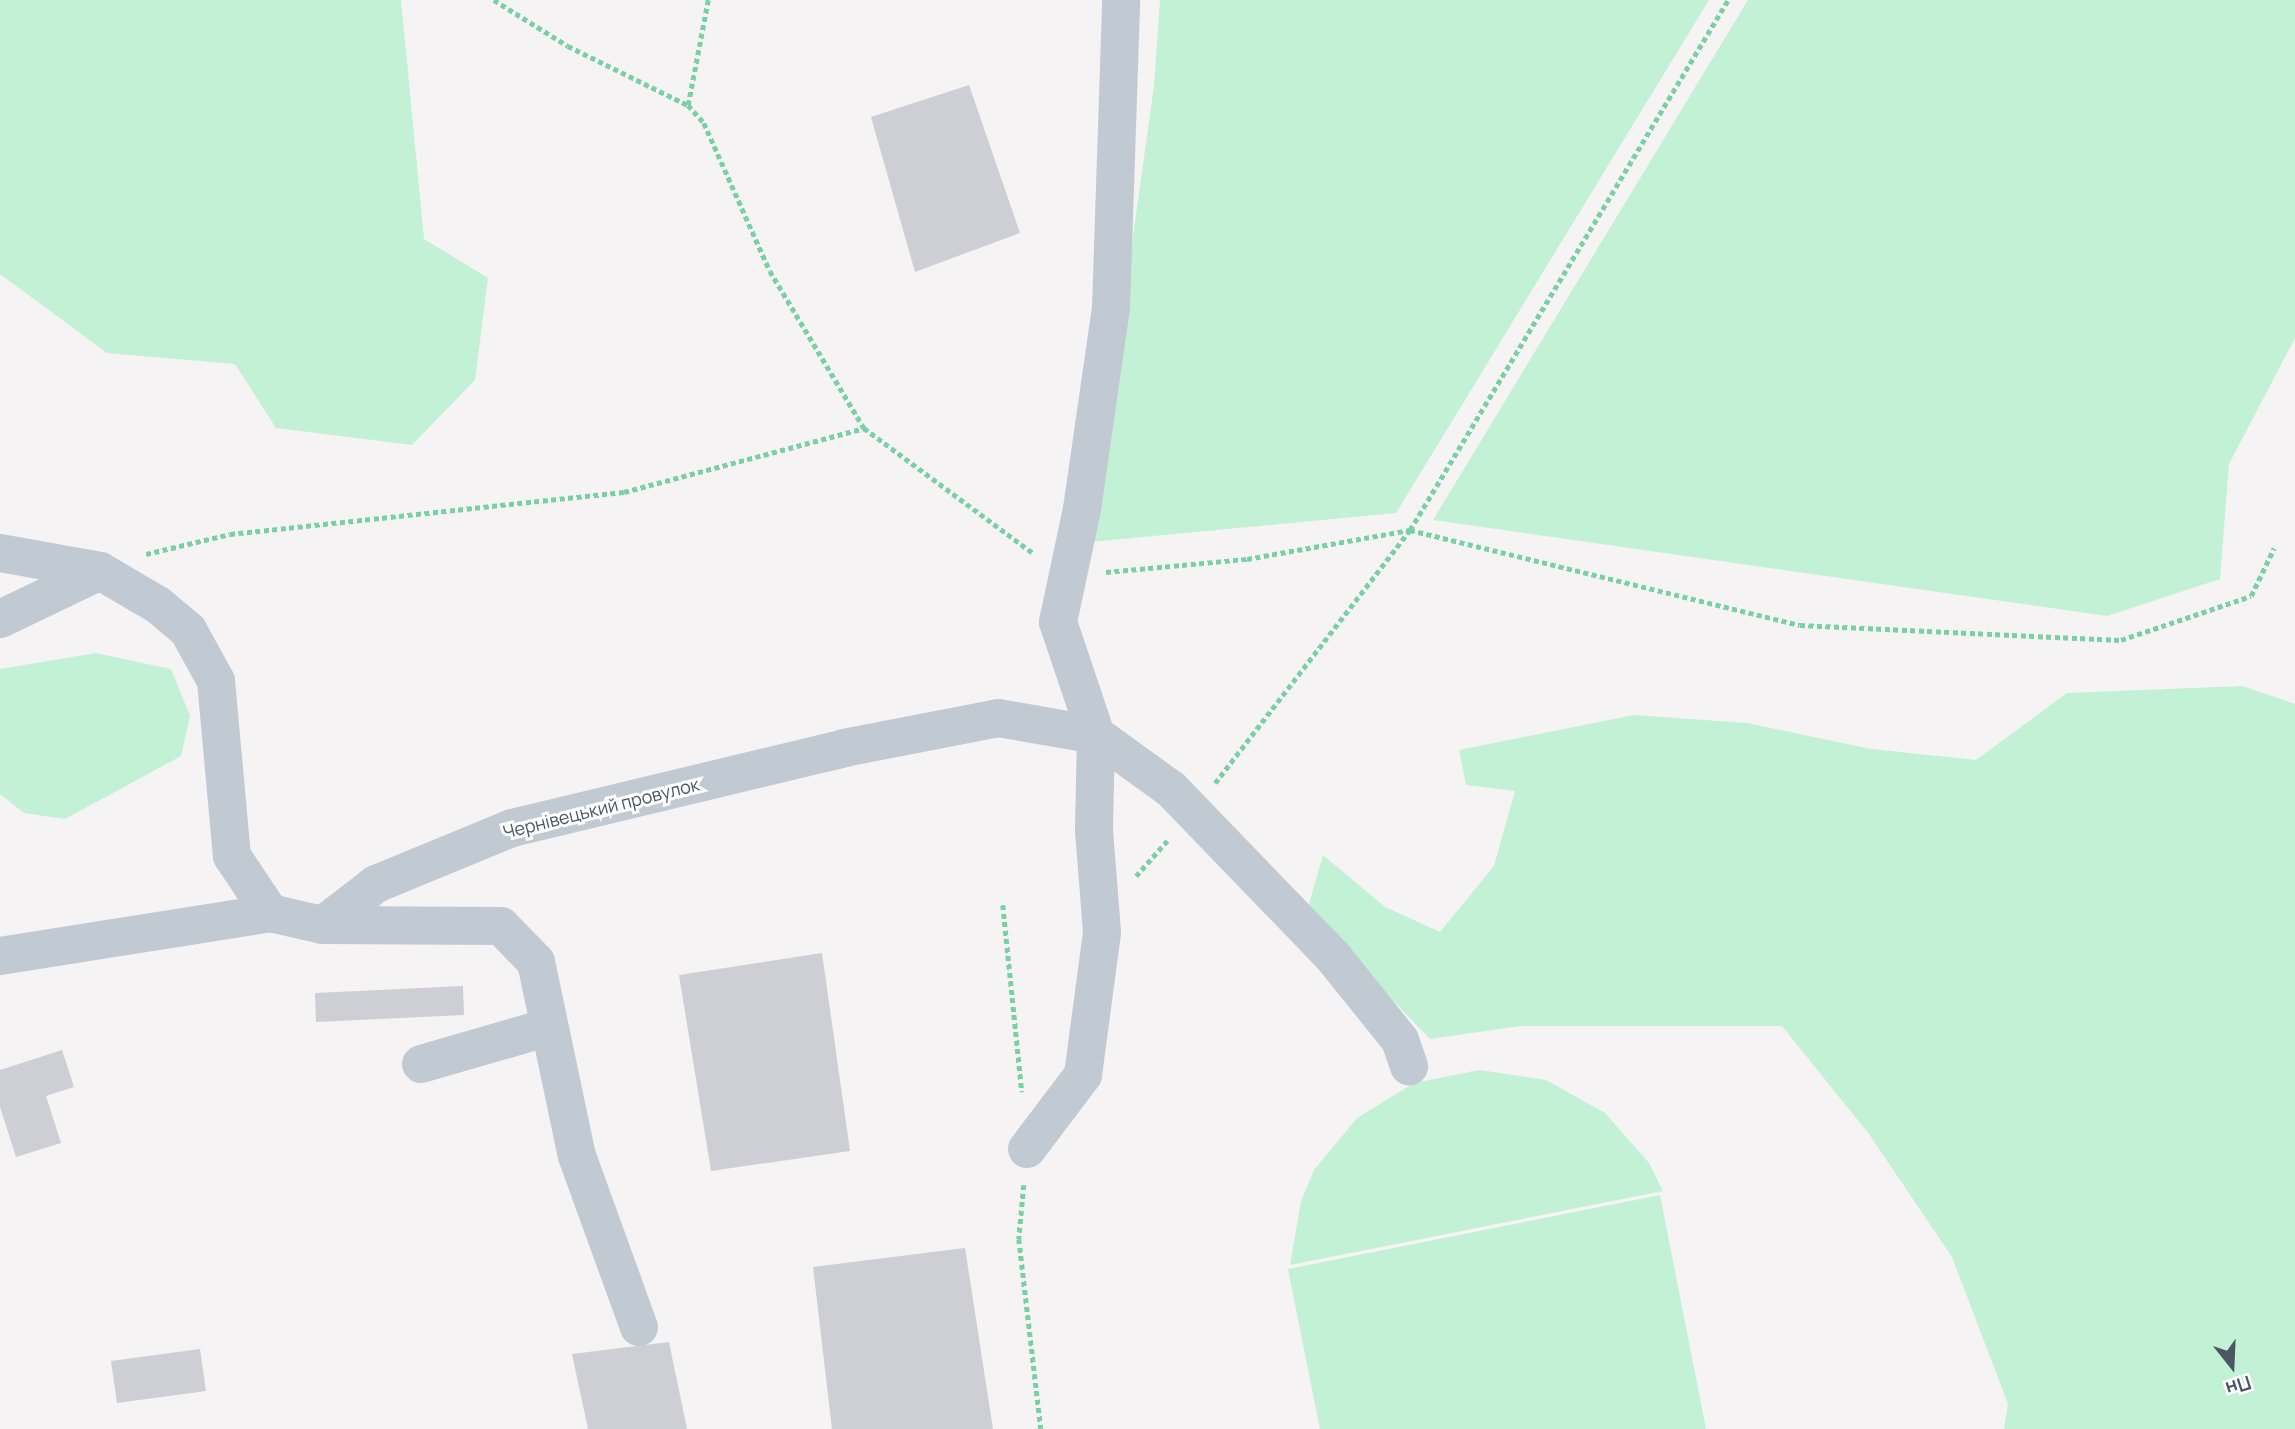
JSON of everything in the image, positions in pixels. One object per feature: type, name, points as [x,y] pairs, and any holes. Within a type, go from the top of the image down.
[{"type":"street","points":[[1027,1149],[1083,1075],[1100,917],[1094,830],[1096,735],[1058,622],[1064,576],[1082,509],[1111,308],[1121,0]]},
{"type":"street","points":[[0,552],[100,571],[158,605],[188,630],[216,681],[232,856],[270,913]]},
{"type":"street","points":[[0,619],[100,571]]},
{"type":"street","name":"Чернівецький провулок","points":[[323,925],[376,884],[525,825],[844,748],[998,718],[1096,735]]},
{"type":"street","points":[[1096,735],[1193,811],[1334,958],[1400,1040],[1409,1066]]},
{"type":"street","points":[[0,956],[270,913],[323,925],[501,926],[536,962],[577,1156],[639,1326]]},
{"type":"street","points":[[421,1064],[550,1027]]},
{"type":"path","points":[[494,0],[568,46],[688,105],[704,123],[770,271],[864,428],[1064,576],[1247,559],[1410,530],[1800,625],[2075,640],[2121,640],[2251,596],[2274,548]]},
{"type":"path","points":[[688,105],[708,0]]},
{"type":"path","points":[[1100,917],[1193,811],[1410,530],[1728,0]]},
{"type":"path","points":[[100,571],[165,546],[230,534],[624,492],[864,428]]},
{"type":"green space","points":[[0,0],[401,0],[424,239],[488,278],[475,380],[412,445],[276,428],[235,364],[107,353],[0,274]]},
{"type":"green space","points":[[1160,0],[1709,0],[1396,513],[1090,542],[1154,86]]},
{"type":"green space","points":[[1748,0],[2295,0],[2295,338],[2229,464],[2220,579],[2107,616],[1433,520]]},
{"type":"green space","points":[[96,653],[171,669],[190,716],[181,756],[65,819],[24,813],[0,794],[0,669]]},
{"type":"green space","points":[[2242,686],[2295,704],[2295,1429],[2004,1429],[2008,1404],[1952,1257],[1869,1134],[1782,1026],[1520,1026],[1430,1039],[1307,911],[1323,855],[1385,907],[1440,932],[1494,866],[1515,791],[1466,785],[1459,750],[1634,715],[1747,723],[1871,749],[1976,760],[2067,693]]},
{"type":"green space","points":[[1480,1070],[1546,1080],[1605,1113],[1649,1163],[1663,1191],[1290,1265],[1301,1201],[1314,1170],[1357,1118],[1414,1083]]},
{"type":"green space","points":[[1660,1195],[1706,1429],[1320,1429],[1288,1269]]},
{"type":"building","points":[[969,85],[1020,233],[915,272],[871,117]]},
{"type":"building","points":[[822,953],[850,1151],[711,1171],[679,975]]},
{"type":"building","points":[[463,986],[464,1015],[316,1022],[315,993]]},
{"type":"building","points":[[62,1050],[74,1087],[46,1096],[61,1143],[16,1157],[0,1107],[0,1070]]},
{"type":"building","points":[[965,1248],[993,1429],[832,1429],[813,1267]]},
{"type":"building","points":[[669,1342],[687,1429],[588,1429],[572,1354]]},
{"type":"building","points":[[200,1349],[206,1391],[117,1403],[111,1361]]}]
